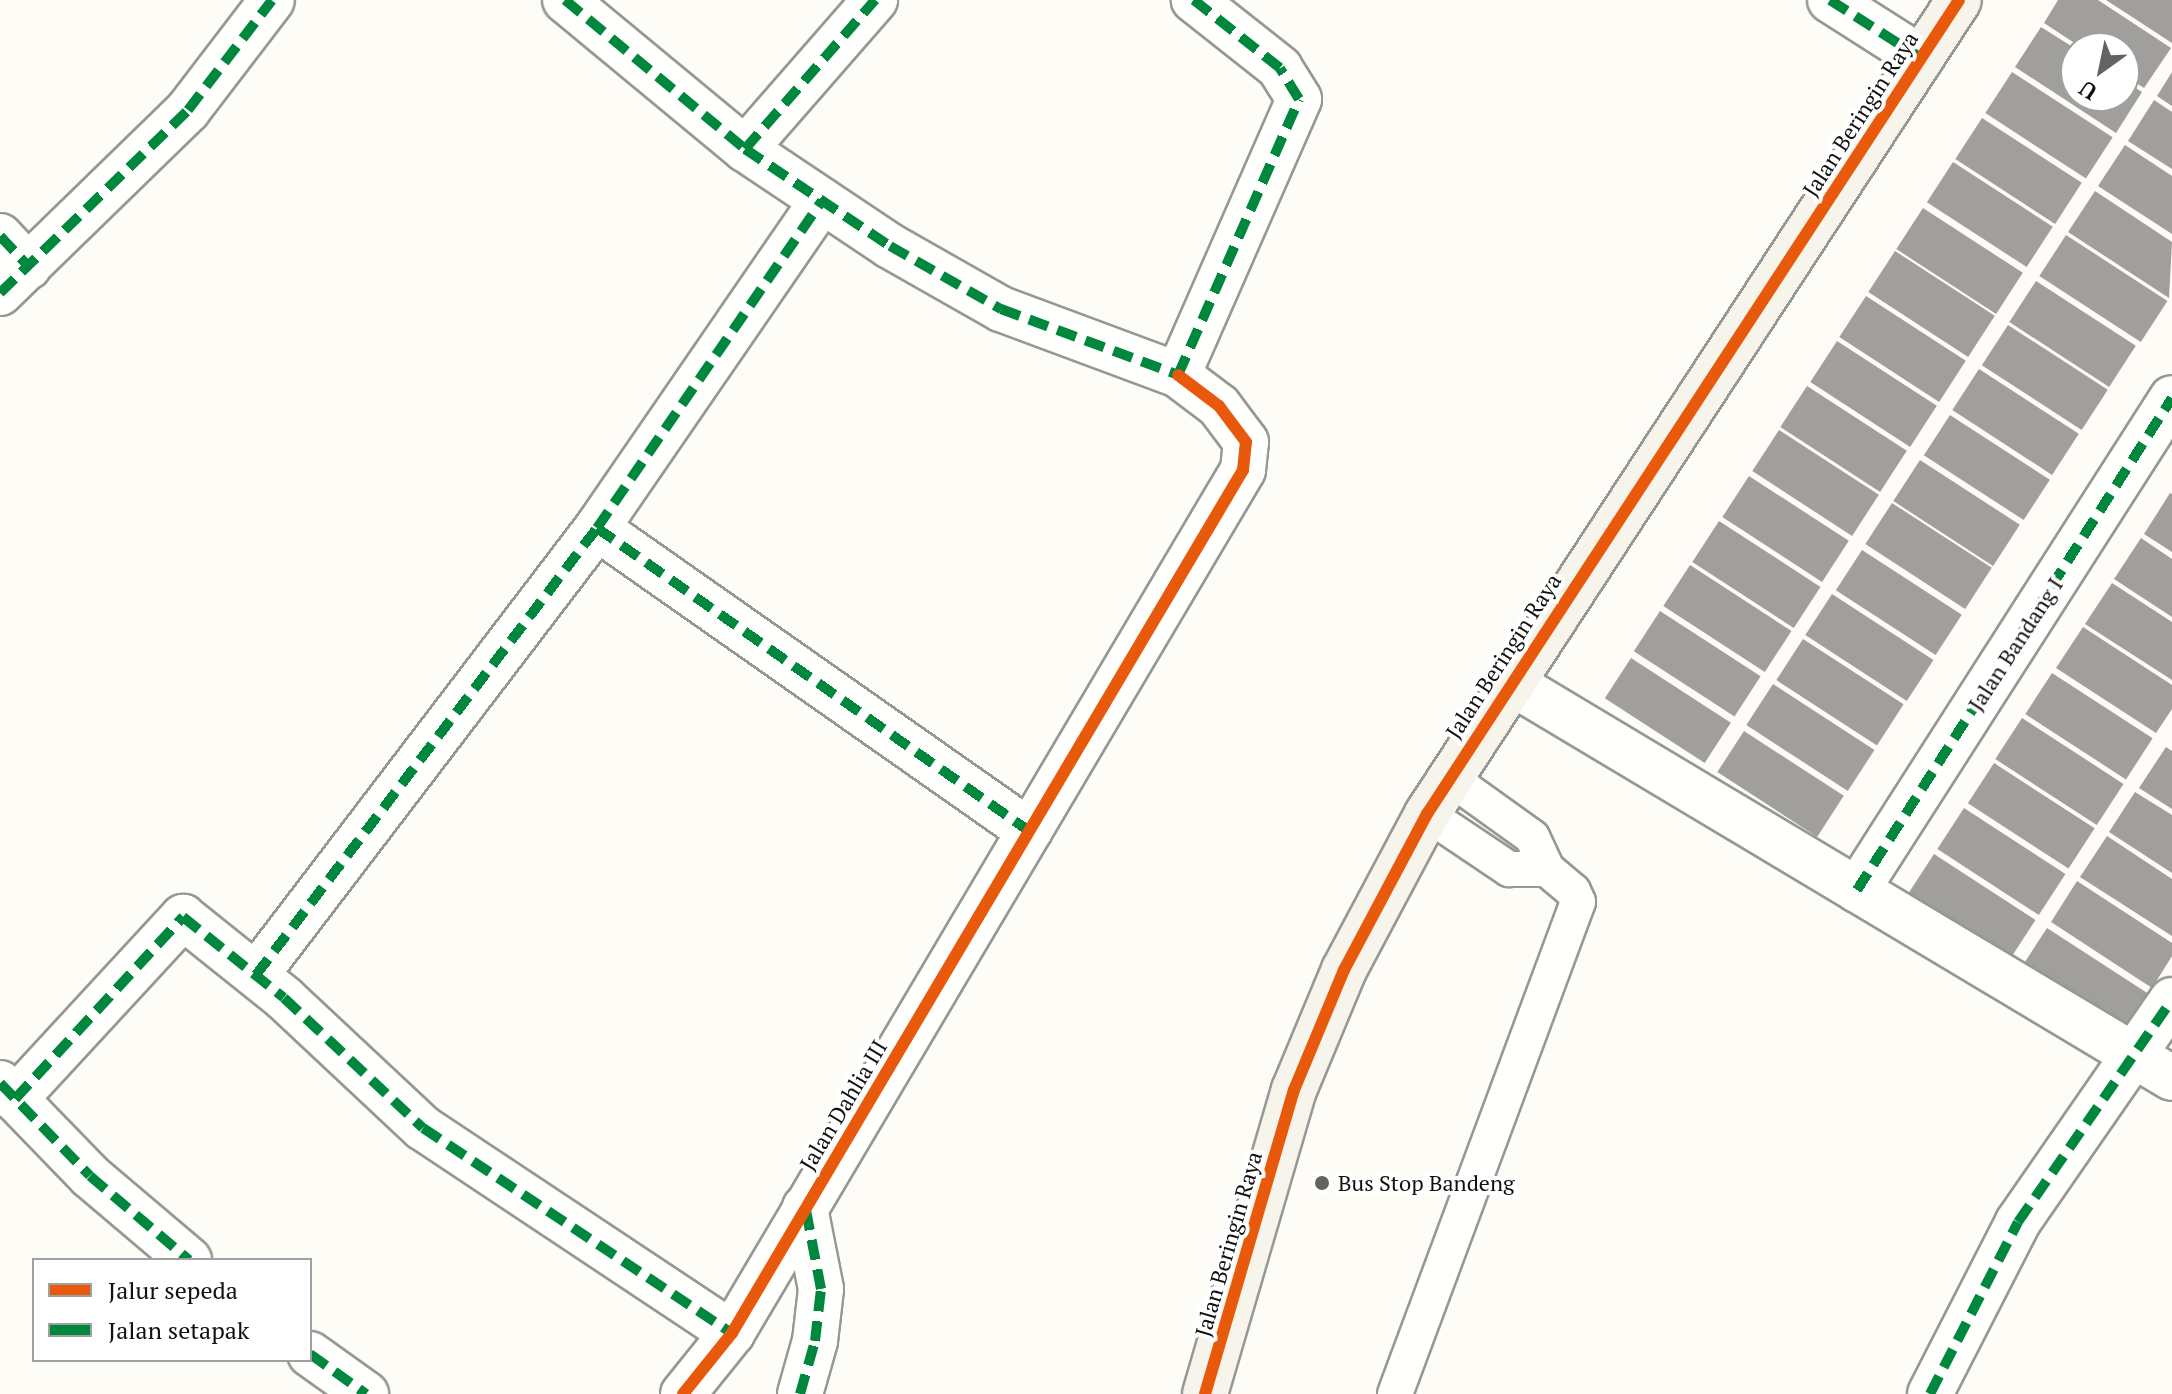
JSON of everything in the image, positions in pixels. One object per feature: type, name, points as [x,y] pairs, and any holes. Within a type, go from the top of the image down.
[{"type":"street","points":[[10,265],[188,110],[272,0]]},
{"type":"street","name":"Jalan Dahlia III","points":[[565,0],[745,149],[822,201],[1001,309],[1178,375],[1219,406],[1246,442],[1243,470],[732,1333],[683,1394]]},
{"type":"street","points":[[745,149],[875,0]]},
{"type":"street","points":[[1178,375],[1299,99],[1280,68],[1194,0]]},
{"type":"street","points":[[1830,0],[1921,58]]},
{"type":"street","name":"Jalan Beringin Raya","points":[[1205,1394],[1294,1090],[1344,970],[1447,776],[1959,0]]},
{"type":"street","points":[[256,975],[597,528],[822,201]]},
{"type":"street","name":"Jalan Bandang I","points":[[1857,890],[2172,398]]},
{"type":"street","points":[[597,528],[1029,831]]},
{"type":"street","points":[[1510,682],[2172,1078]]},
{"type":"street","points":[[187,1258],[90,1176],[8,1091],[183,917],[256,975],[423,1128],[732,1333]]},
{"type":"street","points":[[1930,1394],[2018,1222],[2172,1000]]},
{"type":"street","points":[[800,1394],[815,1341],[821,1289],[805,1208]]},
{"type":"street","points":[[312,1355],[366,1394]]},
{"type":"lane","points":[[1395,1394],[1578,902],[1547,869],[1532,837],[1447,776]]},
{"type":"lane","points":[[1427,814],[1509,869],[1547,869]]},
{"type":"building","points":[[2058,0],[2098,0],[2171,48],[2144,88],[2140,85],[2140,32],[2060,34],[2044,23]]},
{"type":"building","points":[[2106,0],[2172,0],[2172,43]]},
{"type":"building","points":[[2041,27],[2060,39],[2060,96],[2015,67]]},
{"type":"building","points":[[2012,72],[2060,103],[2060,112],[2074,112],[2113,137],[2086,178],[1985,113]]},
{"type":"building","points":[[2172,72],[2172,106],[2157,96]]},
{"type":"building","points":[[2154,100],[2172,112],[2172,169],[2128,141]]},
{"type":"building","points":[[2084,112],[2129,112],[2116,133]]},
{"type":"building","points":[[1982,118],[2082,183],[2055,224],[1955,159]]},
{"type":"building","points":[[2125,145],[2172,176],[2172,234],[2098,186]]},
{"type":"building","points":[[1953,162],[2053,227],[2027,267],[1927,202]]},
{"type":"building","points":[[2095,191],[2172,242],[2169,298],[2068,232]]},
{"type":"building","points":[[1923,208],[2023,273],[1996,314],[1896,249]]},
{"type":"building","points":[[2066,235],[2167,301],[2141,342],[2039,276]]},
{"type":"building","points":[[1895,251],[1995,316],[1968,357],[1868,292]]},
{"type":"building","points":[[2036,281],[2136,346],[2109,387],[2009,322]]},
{"type":"building","points":[[1866,296],[1966,361],[1939,402],[1839,337]]},
{"type":"building","points":[[2008,325],[2108,390],[2082,430],[1982,365]]},
{"type":"building","points":[[1837,341],[1937,406],[1910,447],[1810,382]]},
{"type":"building","points":[[1979,369],[2079,434],[2052,475],[1952,410]]},
{"type":"building","points":[[1807,386],[1907,451],[1880,492],[1780,427]]},
{"type":"building","points":[[1950,415],[2050,480],[2024,520],[1924,455]]},
{"type":"building","points":[[1779,430],[1879,495],[1852,536],[1752,471]]},
{"type":"building","points":[[1920,460],[2020,525],[1993,566],[1893,501]]},
{"type":"building","points":[[1749,476],[1849,541],[1822,582],[1722,517]]},
{"type":"building","points":[[2172,494],[2172,552],[2144,534]]},
{"type":"building","points":[[1892,503],[1992,568],[1965,609],[1865,544]]},
{"type":"building","points":[[1719,521],[1820,587],[1794,628],[1692,562]]},
{"type":"building","points":[[2141,538],[2172,559],[2172,617],[2114,579]]},
{"type":"building","points":[[1862,550],[1962,615],[1936,655],[1836,590]]},
{"type":"building","points":[[1690,565],[1791,631],[1765,672],[1663,606]]},
{"type":"building","points":[[2112,583],[2172,622],[2172,680],[2085,624]]},
{"type":"building","points":[[1832,594],[1933,660],[1907,701],[1805,635]]},
{"type":"building","points":[[1660,611],[1761,676],[1734,717],[1634,651]]},
{"type":"building","points":[[2083,627],[2172,685],[2172,709],[2156,733],[2056,668]]},
{"type":"building","points":[[1803,639],[1904,704],[1877,745],[1776,680]]},
{"type":"building","points":[[1631,658],[1731,723],[1705,763],[1605,698]]},
{"type":"building","points":[[2052,673],[2153,738],[2126,779],[2025,714]]},
{"type":"building","points":[[1773,684],[1874,750],[1848,791],[1746,725]]},
{"type":"building","points":[[2022,718],[2123,784],[2097,825],[1995,759]]},
{"type":"building","points":[[1744,731],[1844,796],[1817,837],[1717,772]]},
{"type":"building","points":[[2166,747],[2172,751],[2172,809],[2139,788]]},
{"type":"building","points":[[1994,763],[2095,828],[2068,869],[1968,803]]},
{"type":"building","points":[[2135,792],[2172,815],[2172,873],[2109,832]]},
{"type":"building","points":[[1964,808],[2065,874],[2039,915],[1937,849]]},
{"type":"building","points":[[2107,836],[2172,879],[2172,936],[2080,877]]},
{"type":"building","points":[[1934,854],[2035,920],[2009,961],[1907,895]]},
{"type":"building","points":[[2077,881],[2172,943],[2172,956],[2152,988],[2051,922]]},
{"type":"building","points":[[2047,928],[2148,993],[2121,1034],[2021,968]]},
{"type":"marked path","points":[[0,293],[188,110],[272,0]]},
{"type":"marked path","points":[[565,0],[745,149],[890,246],[1001,309],[1178,375],[1299,99],[1280,68],[1194,0]]},
{"type":"marked path","points":[[745,149],[875,0]]},
{"type":"marked path","points":[[1830,0],[1921,58]]},
{"type":"marked path","points":[[256,975],[597,528],[822,201]]},
{"type":"marked path","points":[[0,236],[29,267]]},
{"type":"marked path","points":[[1857,890],[2172,398]]},
{"type":"marked path","points":[[597,528],[1029,831]]},
{"type":"marked path","points":[[15,1099],[183,917],[284,998],[423,1128],[732,1333]]},
{"type":"marked path","points":[[1930,1394],[2018,1222],[2172,1000]]},
{"type":"marked path","points":[[0,1083],[90,1176],[187,1258]]},
{"type":"marked path","points":[[800,1394],[815,1341],[821,1289],[806,1210]]},
{"type":"marked path","points":[[312,1355],[366,1394]]},
{"type":"cycle path","points":[[1205,1394],[1294,1090],[1344,970],[1427,814],[1959,0]]},
{"type":"cycle path","points":[[683,1394],[732,1333],[1243,470],[1246,442],[1219,406],[1178,375]]},
{"type":"place","name":"Bus Stop Bandeng","points":[[1322,1183]]}]
